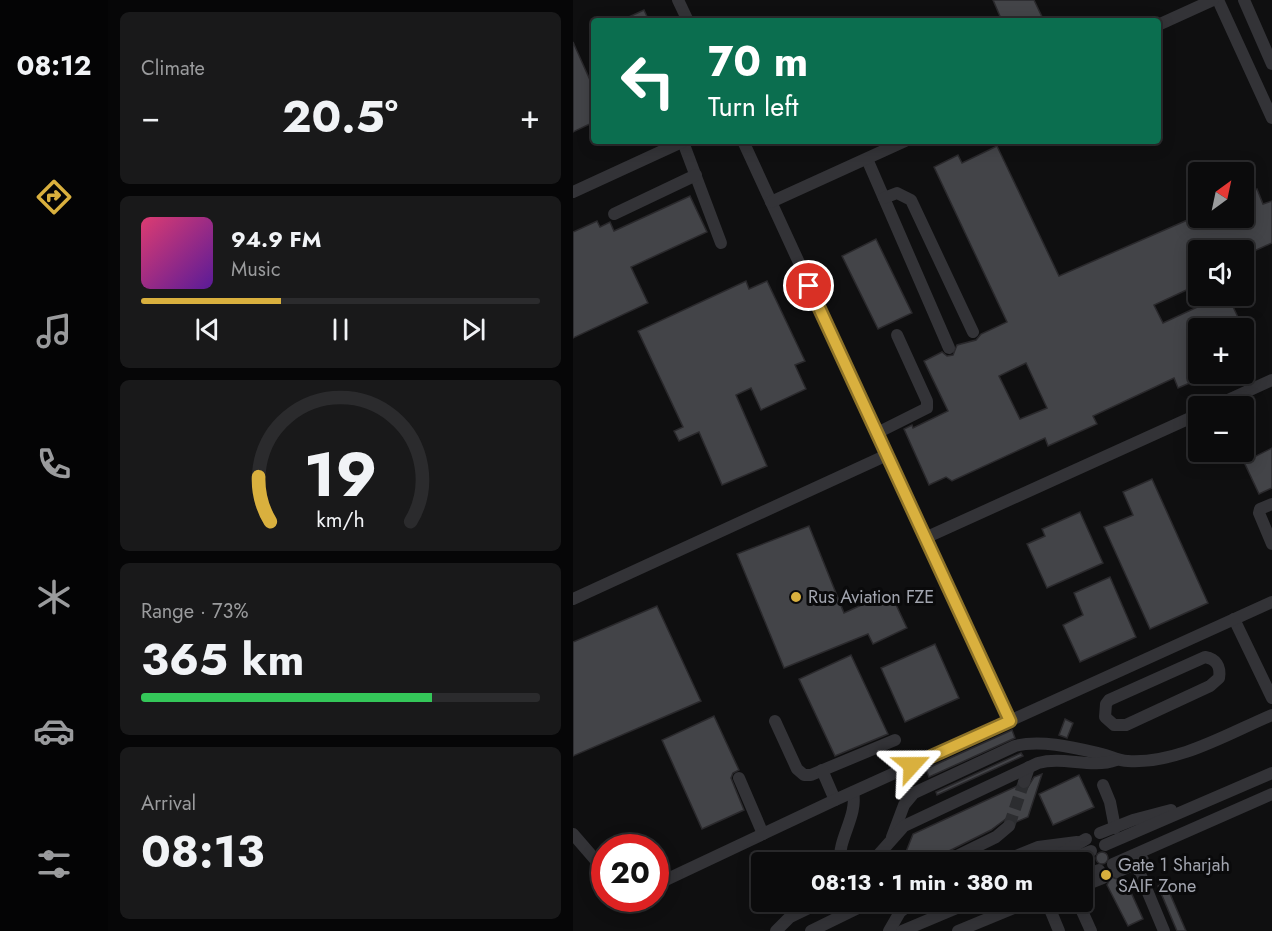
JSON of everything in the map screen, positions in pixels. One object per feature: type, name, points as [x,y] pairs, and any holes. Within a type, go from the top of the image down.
[{"type":"street","points":[[678,0],[687,18]]},
{"type":"street","points":[[1161,24],[1213,0]]},
{"type":"street","points":[[1218,0],[1272,118]]},
{"type":"street","points":[[1244,0],[1272,64]]},
{"type":"street","points":[[573,192],[677,144]]},
{"type":"street","points":[[685,144],[721,243]]},
{"type":"street","points":[[744,144],[1010,721]]},
{"type":"street","points":[[771,202],[899,144]]},
{"type":"street","points":[[867,159],[949,348]]},
{"type":"street","points":[[614,213],[696,176]]},
{"type":"street","points":[[884,198],[897,194],[911,200],[973,332]]},
{"type":"street","points":[[877,433],[927,408],[927,401],[897,335]]},
{"type":"street","points":[[1237,396],[1272,380]]},
{"type":"street","points":[[925,538],[1188,419]]},
{"type":"street","points":[[573,599],[887,454]]},
{"type":"street","points":[[1272,504],[1259,513],[1272,544]]},
{"type":"street","points":[[669,878],[835,800],[1272,602]]},
{"type":"street","points":[[1234,619],[1272,698]]},
{"type":"street","points":[[1199,658],[1210,658],[1219,666],[1219,678],[1211,686],[1120,726],[1109,722],[1104,710],[1109,699],[1123,693],[1199,658]]},
{"type":"street","points":[[1115,673],[1123,693]]},
{"type":"street","points":[[881,852],[892,837],[911,822],[1029,767],[1047,761],[1101,764],[1116,760],[1162,760],[1272,715]]},
{"type":"street","points":[[775,721],[798,771],[807,776],[895,740]]},
{"type":"street","points":[[892,837],[905,805],[914,793],[1015,746],[1030,744],[1056,746],[1105,755],[1116,760]]},
{"type":"street","points":[[1024,782],[1029,767]]},
{"type":"street","points":[[822,770],[835,800]]},
{"type":"street","points":[[1193,807],[1153,814],[1115,828],[1102,839],[1193,807],[1272,773]]},
{"type":"street","points":[[739,778],[763,834]]},
{"type":"street","points":[[1103,785],[1110,802],[1115,828]]},
{"type":"street","points":[[839,852],[854,808],[853,792]]},
{"type":"street","points":[[1168,840],[1136,864],[1115,868],[1168,840],[1272,794]]},
{"type":"street","points":[[965,852],[996,837],[1009,826]]},
{"type":"street","points":[[573,834],[591,855]]},
{"type":"street","points":[[1037,852],[1051,844],[1085,844]]},
{"type":"street","points":[[1068,852],[1085,844]]},
{"type":"street","points":[[1075,852],[1085,844]]},
{"type":"street","points":[[1136,864],[1164,931]]},
{"type":"street","points":[[776,931],[790,918],[802,912]]},
{"type":"street","points":[[811,931],[850,912]]},
{"type":"street","points":[[889,931],[900,912]]},
{"type":"street","points":[[902,931],[947,912]]},
{"type":"street","points":[[958,931],[1004,912]]},
{"type":"street","points":[[1051,912],[1059,931]]},
{"type":"street","points":[[1082,912],[1091,931]]},
{"type":"building","points":[[993,0],[1034,0],[1043,18],[1001,18]]},
{"type":"building","points":[[644,10],[648,18],[627,18]]},
{"type":"building","points":[[573,42],[591,82],[591,123],[573,132]]},
{"type":"building","points":[[997,146],[1059,276],[1188,220],[1188,228],[1254,228],[1254,190],[1257,189],[1263,204],[1272,201],[1272,243],[1254,251],[1254,240],[1188,240],[1188,289],[1154,305],[1163,323],[1200,306],[1233,306],[1238,318],[1188,318],[1188,384],[1178,388],[1174,378],[1093,416],[1097,424],[1048,446],[1045,438],[952,481],[946,477],[929,485],[904,429],[912,425],[913,428],[948,411],[924,361],[942,352],[947,356],[953,355],[957,345],[976,340],[981,334],[1007,322],[934,167],[958,155],[962,163]],"holes":[[[1026,363],[1047,408],[1020,419],[999,376]]]},
{"type":"building","points":[[690,196],[707,232],[631,267],[648,303],[573,338],[573,232],[597,221],[600,227],[610,222],[614,231]]},
{"type":"building","points":[[876,239],[912,313],[878,329],[842,256]]},
{"type":"building","points":[[746,281],[749,289],[767,281],[805,361],[795,365],[806,389],[761,410],[751,388],[736,395],[767,466],[722,485],[699,432],[679,441],[674,431],[683,427],[638,331]]},
{"type":"building","points":[[1272,448],[1272,488],[1259,494],[1244,462],[1254,462],[1254,457]]},
{"type":"building","points":[[1152,479],[1208,603],[1150,629],[1104,527],[1133,515],[1123,492]]},
{"type":"building","points":[[1080,512],[1103,563],[1047,588],[1027,544],[1045,536],[1042,529]]},
{"type":"building","name":"Rus Aviation FZE","points":[[809,526],[844,613],[890,592],[907,628],[873,644],[868,634],[784,668],[737,554]]},
{"type":"building","points":[[1110,577],[1136,637],[1080,662],[1063,625],[1083,615],[1074,593]]},
{"type":"building","points":[[657,606],[701,701],[573,756],[573,642]]},
{"type":"building","points":[[935,644],[959,698],[905,722],[881,668]]},
{"type":"building","points":[[851,655],[888,734],[835,756],[799,679]]},
{"type":"building","points":[[714,716],[739,770],[733,773],[731,778],[744,810],[702,829],[662,740]]},
{"type":"building","points":[[1065,719],[1073,723],[1067,738],[1059,735]]},
{"type":"building","points":[[1012,730],[1015,738],[929,777],[926,769]]},
{"type":"building","points":[[1021,753],[1023,756],[937,795],[936,792]]},
{"type":"building","points":[[1042,774],[1028,817],[1016,822],[1007,818],[991,830],[947,852],[906,852],[913,834],[1017,786],[1026,790],[1034,777]]},
{"type":"building","points":[[1079,775],[1094,807],[1053,825],[1039,794]]},
{"type":"building","points":[[1102,852],[1108,858],[1102,864],[1096,858]]},
{"type":"building","points":[[1111,877],[1120,880],[1125,890],[1129,888],[1143,919],[1128,926],[1107,885]]},
{"type":"building","points":[[1165,882],[1186,931],[1177,931],[1158,886]]},
{"type":"tunnel","points":[[1009,826],[1024,782]]},
{"type":"place","name":"Rus Aviation FZE","points":[[796,597]]},
{"type":"place","name":"Gate 1 Sharjah SAIF Zone","points":[[1106,875]]},
{"type":"route","points":[[809,286],[1010,721],[912,765]]}]
